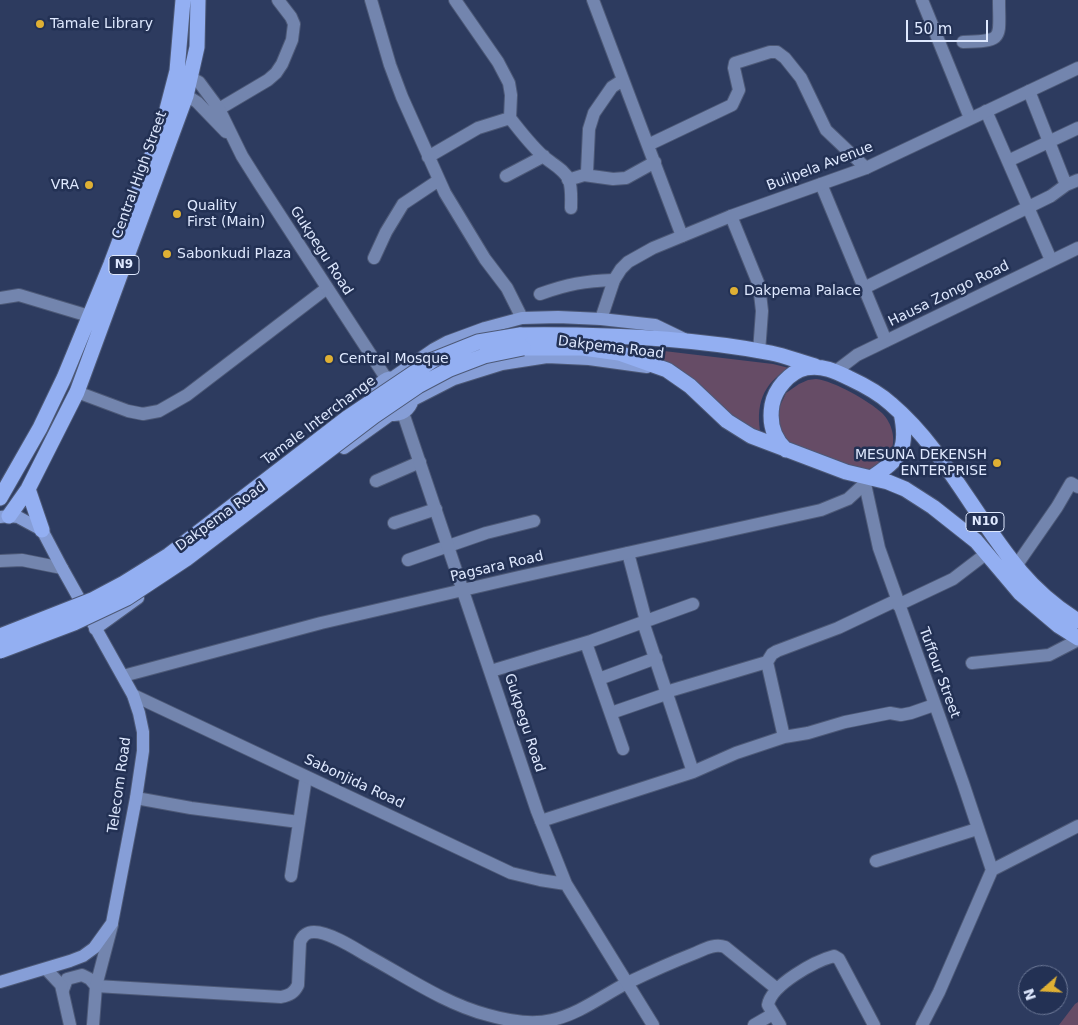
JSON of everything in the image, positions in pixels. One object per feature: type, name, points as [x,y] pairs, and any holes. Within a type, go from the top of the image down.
[{"type":"highway","name":"Central High Street","points":[[0,498],[40,428],[64,378],[111,264],[144,175],[164,120],[177,71],[184,0]]},
{"type":"highway","name":"Central High Street","points":[[3,520],[28,489],[77,392],[186,96],[196,47],[198,0]]},
{"type":"highway","name":"Tamale Interchange","points":[[0,636],[92,600],[162,560],[347,418],[433,360],[478,342],[521,341],[582,334],[688,341]]},
{"type":"highway","name":"Tamale Interchange","points":[[0,651],[74,623],[127,598],[186,559],[374,416],[418,386],[450,369],[521,341],[619,353],[667,370]]},
{"type":"highway","name":"Dakpema Road","points":[[688,341],[772,353],[816,366]]},
{"type":"highway","name":"N10","points":[[816,366],[836,371],[868,387],[890,402],[918,432],[944,465],[1016,566],[1058,608],[1078,621]]},
{"type":"highway","points":[[787,451],[778,442],[773,431],[770,416],[773,400],[781,385],[792,375],[801,370],[816,366]]},
{"type":"highway","name":"Dakpema Road","points":[[667,370],[690,386],[738,430],[787,451]]},
{"type":"highway","points":[[868,481],[892,464],[898,456],[903,444],[905,430],[901,413]]},
{"type":"highway","name":"N10","points":[[787,451],[868,481],[905,489],[933,507],[976,542],[1032,604],[1078,639]]},
{"type":"highway","points":[[28,489],[42,530]]},
{"type":"main road","name":"Dakpema Road","points":[[390,377],[448,342],[484,328],[522,318],[601,319],[655,325],[688,341]]},
{"type":"main road","name":"Dakpema Road","points":[[413,400],[454,379],[502,364],[547,357],[589,359],[667,370]]},
{"type":"main road","points":[[390,377],[406,380],[410,384],[413,395],[411,405],[399,415],[390,415],[376,404],[375,392],[377,386],[390,377]]},
{"type":"main road","name":"Dakpema Road","points":[[80,600],[165,553],[375,392]]},
{"type":"main road","name":"Dakpema Road","points":[[95,629],[390,415]]},
{"type":"main road","points":[[3,520],[26,520],[42,530]]},
{"type":"main road","name":"Telecom Road","points":[[0,982],[83,956],[94,948],[112,924],[143,751],[143,732],[133,694],[95,629],[42,530]]},
{"type":"street","points":[[219,109],[268,80],[282,64],[292,40],[294,24],[278,0]]},
{"type":"street","points":[[371,0],[398,88],[428,157],[459,218],[485,259],[507,288],[522,318]]},
{"type":"street","points":[[455,0],[498,62],[509,83],[511,94],[510,118],[544,156],[559,167],[568,180],[571,208]]},
{"type":"street","points":[[593,0],[682,236]]},
{"type":"street","points":[[922,0],[970,118]]},
{"type":"street","points":[[963,42],[987,42],[995,38],[999,32],[999,0]]},
{"type":"street","points":[[648,145],[732,104],[739,90],[734,68],[735,63],[770,52],[776,52],[785,58],[801,78],[826,130],[866,168]]},
{"type":"street","name":"Builpela Avenue","points":[[601,319],[614,280],[621,269],[633,259],[653,248],[731,216],[866,168],[1078,68]]},
{"type":"street","name":"Gukpegu Road","points":[[177,71],[199,82],[219,109],[233,139],[259,184],[327,288],[390,377]]},
{"type":"street","points":[[584,175],[587,172],[589,129],[594,114],[612,86],[623,80]]},
{"type":"street","name":"Gukpegu Road","points":[[173,86],[203,108],[233,139]]},
{"type":"street","points":[[1029,91],[1066,185]]},
{"type":"street","points":[[986,111],[1051,260]]},
{"type":"street","points":[[428,157],[478,128],[510,118]]},
{"type":"street","points":[[1008,161],[1078,128]]},
{"type":"street","points":[[506,176],[544,156]]},
{"type":"street","points":[[568,180],[584,175],[613,179],[626,178],[654,162]]},
{"type":"street","points":[[374,258],[386,232],[403,204],[439,180]]},
{"type":"street","points":[[864,288],[1028,208],[1051,196],[1066,185],[1078,180]]},
{"type":"street","points":[[821,184],[886,341]]},
{"type":"street","points":[[731,216],[759,285],[762,311],[759,352]]},
{"type":"street","name":"Hausa Zongo Road","points":[[836,371],[857,355],[1078,248]]},
{"type":"street","points":[[540,294],[569,284],[591,280],[614,280]]},
{"type":"street","points":[[77,392],[128,411],[143,414],[158,411],[187,395],[327,288]]},
{"type":"street","points":[[0,298],[19,295],[89,316]]},
{"type":"street","name":"Gukpegu Road","points":[[403,413],[541,820],[566,884],[653,1025]]},
{"type":"street","points":[[376,481],[420,462]]},
{"type":"street","name":"Pagsara Road","points":[[124,676],[321,623],[821,510],[848,499],[868,481]]},
{"type":"street","name":"Tuffour Street","points":[[868,481],[879,548],[992,870]]},
{"type":"street","points":[[1016,566],[1057,507],[1071,483],[1078,487]]},
{"type":"street","points":[[394,523],[436,508]]},
{"type":"street","points":[[408,560],[486,533],[534,521]]},
{"type":"street","points":[[628,553],[644,622],[693,772]]},
{"type":"street","points":[[784,737],[768,662],[772,654],[953,579],[986,553]]},
{"type":"street","points":[[0,561],[22,560],[62,568]]},
{"type":"street","points":[[491,671],[586,643],[693,604]]},
{"type":"street","points":[[972,664],[1049,655],[1078,639]]},
{"type":"street","points":[[586,643],[624,749]]},
{"type":"street","points":[[599,679],[656,658]]},
{"type":"street","points":[[611,713],[666,693],[768,662]]},
{"type":"street","name":"Sabonjida Road","points":[[133,694],[511,873],[566,884]]},
{"type":"street","points":[[541,820],[693,772],[736,753],[784,737],[808,734],[845,722],[890,713],[901,715],[934,705]]},
{"type":"street","points":[[291,876],[306,776]]},
{"type":"street","points":[[136,798],[191,808],[299,822]]},
{"type":"street","points":[[922,1025],[939,992],[992,870],[1078,826]]},
{"type":"street","points":[[876,861],[978,829]]},
{"type":"street","points":[[93,1025],[96,986],[112,924]]},
{"type":"street","points":[[63,990],[67,979],[76,975],[86,976],[96,986],[281,998],[289,996],[298,985],[300,942],[307,933],[313,932],[325,934],[444,998],[467,1008],[528,1024],[553,1020],[567,1015],[677,960],[716,945],[721,945],[732,952],[777,989]]},
{"type":"street","points":[[754,1025],[776,1020],[768,1005],[769,1000],[777,989],[800,973],[830,957],[837,957],[874,1025]]},
{"type":"street","points":[[46,969],[57,979],[63,990],[70,1025]]},
{"type":"shaded area","points":[[622,346],[773,364],[789,368],[772,381],[763,397],[759,415],[761,436],[742,425],[656,359],[643,353],[622,348]]},
{"type":"shaded area","points":[[816,379],[832,383],[851,392],[876,408],[886,417],[891,427],[893,443],[890,453],[883,462],[866,470],[792,449],[779,433],[777,412],[786,393],[799,384]]},
{"type":"shaded area","points":[[1078,1002],[1078,1025],[1059,1025],[1068,1015]]},
{"type":"place","name":"Tamale Library","points":[[40,24]]},
{"type":"place","name":"VRA","points":[[89,185]]},
{"type":"place","name":"Quality First (Main)","points":[[177,214]]},
{"type":"place","name":"Sabonkudi Plaza","points":[[167,254]]},
{"type":"place","name":"Dakpema Palace","points":[[734,291]]},
{"type":"place","name":"Central Mosque","points":[[329,359]]},
{"type":"place","name":"MESUNA DEKENSH ENTERPRISE","points":[[997,463]]}]
